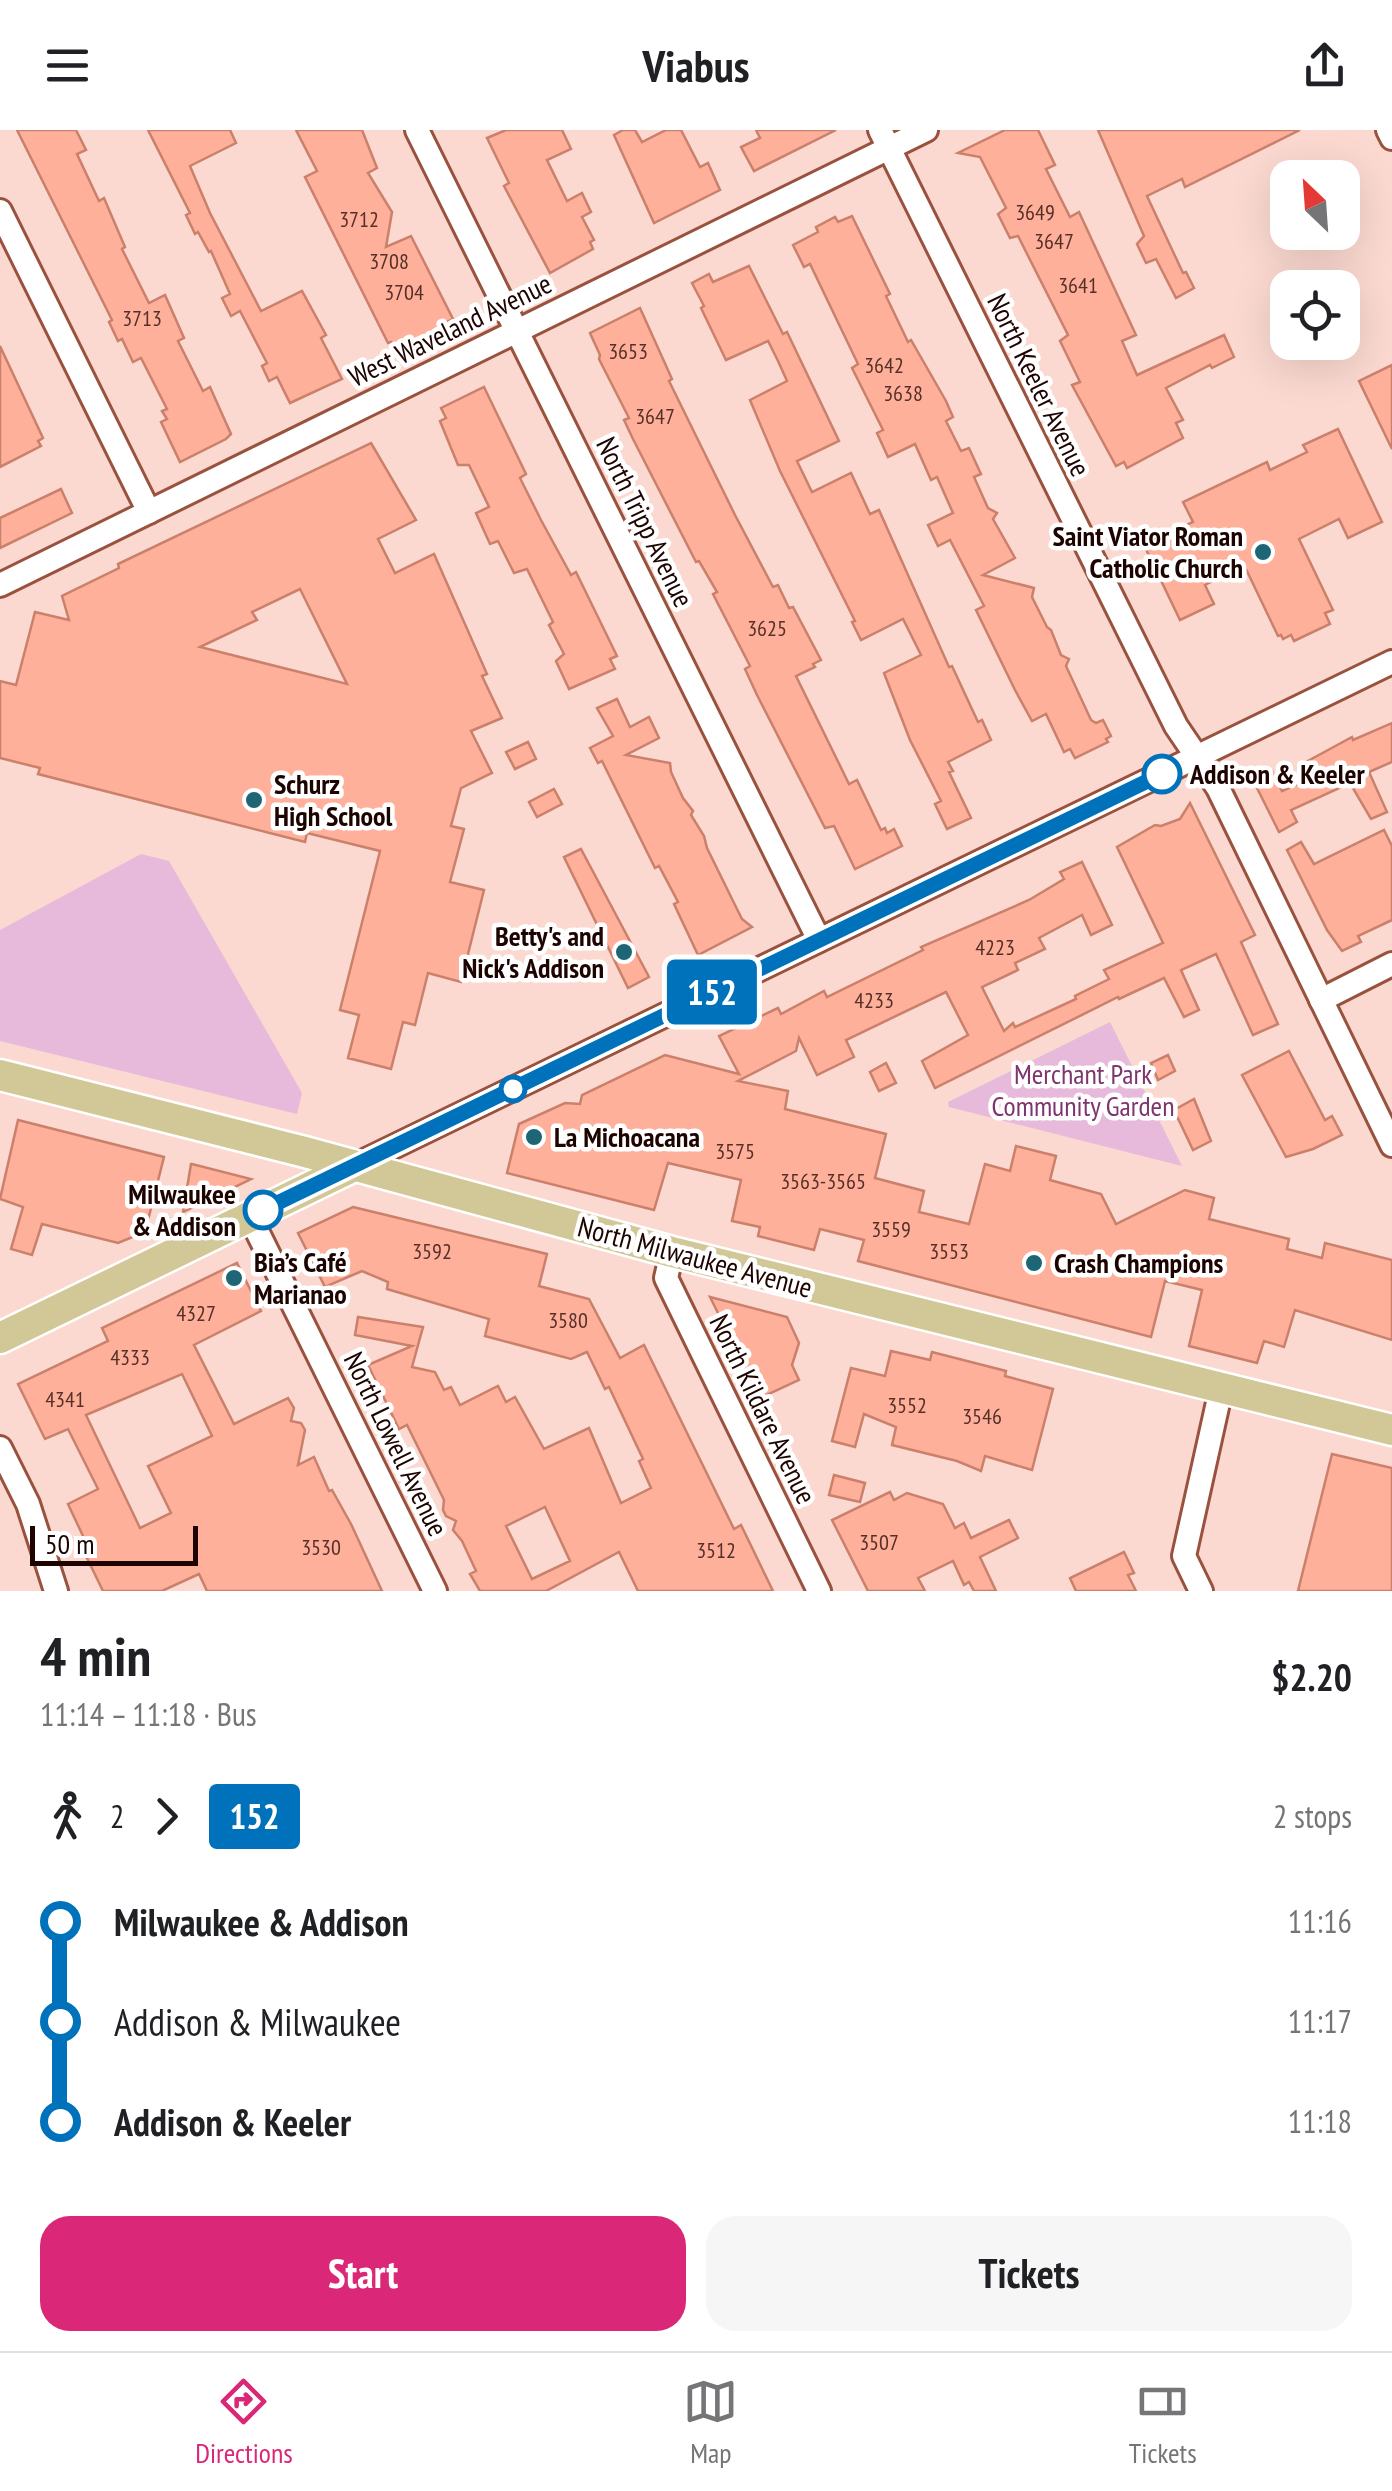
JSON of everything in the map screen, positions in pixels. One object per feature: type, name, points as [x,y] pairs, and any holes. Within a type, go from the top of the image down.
[{"type":"main road","name":"North Milwaukee Avenue","points":[[0,1075],[672,1252],[1392,1430]]},
{"type":"main road","points":[[0,1338],[354,1166]]},
{"type":"street","name":"North Tripp Avenue","points":[[417,130],[819,940]]},
{"type":"street","name":"West Waveland Avenue","points":[[0,585],[516,330],[885,139],[926,130]]},
{"type":"street","points":[[1388,130],[1392,138]]},
{"type":"street","name":"North Keeler Avenue","points":[[885,139],[1176,726],[1218,788],[1392,1144]]},
{"type":"street","points":[[0,211],[150,512]]},
{"type":"street","points":[[354,1166],[1392,662]]},
{"type":"street","points":[[1321,1000],[1392,964]]},
{"type":"street","name":"North Lowell Avenue","points":[[250,1216],[435,1591]]},
{"type":"street","name":"North Kildare Avenue","points":[[672,1252],[666,1278],[819,1591]]},
{"type":"street","points":[[1201,1591],[1184,1556],[1220,1389]]},
{"type":"street","points":[[0,1448],[28,1504],[56,1591]]},
{"type":"green space","points":[[141,854],[169,861],[302,1093],[297,1114],[0,1041],[0,930]]},
{"type":"green space","name":"Merchant Park Community Garden","points":[[1110,1022],[1182,1166],[949,1107],[948,1102]]},
{"type":"building","points":[[17,130],[76,130],[86,150],[77,154],[99,201],[104,198],[125,247],[122,249],[149,303],[165,295],[184,338],[178,341],[203,391],[210,387],[231,434],[226,439],[180,462],[161,422],[167,419],[162,411],[167,409],[141,358],[133,362],[122,339],[118,341],[109,322],[112,320]]},
{"type":"building","points":[[148,130],[230,130],[236,143],[190,166],[210,213],[261,311],[302,291],[326,335],[321,338],[342,379],[290,403],[277,377],[269,381],[262,366],[267,363],[240,311],[231,316],[222,298],[230,294],[211,251],[198,232],[195,234],[186,215],[190,213]]},
{"type":"building","points":[[296,130],[362,130],[377,168],[368,173],[392,212],[386,247],[411,236],[453,319],[445,323],[446,327],[396,351],[388,343],[305,177],[317,171]]},
{"type":"building","points":[[506,130],[562,130],[571,149],[547,160],[567,201],[582,193],[591,212],[582,217],[594,240],[590,242],[593,249],[550,273],[504,186],[509,183],[487,138]]},
{"type":"building","points":[[635,130],[642,142],[666,130],[681,130],[700,167],[708,163],[720,190],[654,223],[614,135]]},
{"type":"building","points":[[756,130],[836,130],[754,171],[741,147],[760,138]]},
{"type":"building","points":[[1005,130],[1038,130],[1055,165],[1046,169],[1070,217],[1079,212],[1136,335],[1122,341],[1137,375],[1224,335],[1234,357],[1166,388],[1183,420],[1176,423],[1183,438],[1127,468],[1124,462],[1116,466],[1072,385],[1080,382],[1060,341],[1068,335],[1018,236],[1010,238],[998,214],[1006,208],[980,157],[958,153]]},
{"type":"building","points":[[1098,130],[1300,130],[1185,187],[1182,179],[1147,196],[1194,288],[1176,298],[1156,259],[1146,263],[1137,244],[1144,236]]},
{"type":"building","points":[[852,216],[890,294],[886,296],[908,342],[911,340],[946,401],[953,417],[946,421],[961,451],[969,448],[981,474],[974,477],[988,508],[997,513],[993,519],[1015,558],[983,575],[1034,588],[1032,597],[1061,655],[1069,659],[1066,666],[1091,720],[1103,720],[1111,736],[1106,739],[1108,742],[1075,758],[1070,749],[1064,752],[1046,714],[1032,721],[976,610],[984,606],[950,540],[938,546],[928,525],[953,513],[937,477],[931,480],[915,444],[888,457],[877,433],[883,430],[852,368],[858,364],[810,264],[804,267],[793,245],[818,232],[816,227],[835,217],[838,222]]},
{"type":"building","points":[[749,266],[783,334],[787,332],[839,441],[797,461],[812,492],[851,473],[870,514],[879,510],[949,667],[952,666],[978,722],[982,720],[991,740],[948,762],[971,818],[947,829],[935,804],[941,801],[910,740],[884,673],[921,655],[903,619],[861,640],[750,400],[787,381],[778,361],[768,341],[726,360],[692,283],[709,274],[713,282]]},
{"type":"building","points":[[640,308],[672,379],[669,381],[735,515],[773,587],[778,585],[789,608],[793,607],[821,660],[796,676],[849,784],[857,780],[881,830],[885,828],[887,833],[894,829],[902,846],[855,869],[834,826],[825,828],[757,695],[745,669],[750,666],[713,594],[717,592],[699,561],[696,562],[633,439],[624,420],[629,418],[599,359],[590,333]]},
{"type":"building","points":[[0,346],[43,438],[38,441],[41,446],[0,467]]},
{"type":"building","points":[[1392,365],[1392,449],[1359,381]]},
{"type":"building","points":[[484,387],[526,474],[520,478],[571,575],[576,572],[617,656],[610,659],[615,669],[569,689],[556,661],[564,654],[549,625],[553,622],[527,569],[514,573],[498,541],[490,544],[476,513],[489,507],[469,465],[458,465],[440,421],[446,418],[441,408]]},
{"type":"building","points":[[1338,429],[1382,522],[1348,538],[1339,519],[1299,539],[1333,610],[1325,613],[1330,624],[1294,641],[1291,635],[1283,639],[1278,636],[1244,565],[1205,585],[1214,604],[1180,620],[1144,545],[1193,522],[1183,502],[1267,462],[1270,470],[1307,452],[1303,445]]},
{"type":"building","name":"Schurz High School","points":[[371,443],[416,520],[378,539],[395,573],[434,554],[502,718],[471,731],[492,773],[461,788],[451,826],[464,829],[450,882],[484,890],[461,982],[428,973],[415,1025],[403,1022],[391,1069],[348,1058],[359,1015],[340,1010],[380,851],[307,833],[305,842],[38,774],[40,768],[0,758],[0,681],[16,685],[35,612],[69,620],[62,596],[119,568],[118,564]],"holes":[[[300,589],[347,684],[200,647],[257,620],[252,612]]]},
{"type":"building","points":[[61,489],[72,513],[0,548],[0,518]]},
{"type":"building","points":[[617,699],[630,727],[649,717],[659,738],[626,755],[670,763],[742,919],[752,927],[698,955],[674,904],[678,902],[659,866],[655,868],[602,761],[598,763],[590,748],[613,736],[597,708]]},
{"type":"building","points":[[1392,723],[1392,762],[1369,772],[1387,812],[1371,819],[1350,783],[1291,810],[1297,822],[1279,832],[1253,780],[1272,771],[1282,791],[1313,777],[1306,762],[1352,737],[1353,740]]},
{"type":"building","points":[[528,742],[536,759],[515,769],[506,752]]},
{"type":"building","points":[[554,789],[562,804],[537,817],[529,802]]},
{"type":"building","points":[[1190,803],[1255,935],[1241,942],[1278,1024],[1253,1035],[1216,954],[1181,970],[1199,1010],[1184,1017],[1164,978],[935,1088],[922,1061],[968,1035],[946,992],[846,1040],[854,1057],[817,1075],[799,1038],[796,1051],[738,1081],[788,1091],[785,1109],[886,1134],[875,1178],[924,1191],[919,1212],[969,1224],[985,1164],[1010,1171],[1016,1146],[1056,1156],[1050,1180],[1101,1194],[1116,1224],[1185,1190],[1214,1198],[1209,1219],[1289,1239],[1287,1249],[1322,1258],[1325,1243],[1392,1260],[1392,1340],[1295,1310],[1284,1347],[1264,1341],[1257,1363],[1189,1346],[1202,1290],[1165,1281],[1151,1337],[858,1261],[864,1240],[820,1229],[814,1250],[758,1236],[760,1227],[732,1221],[741,1180],[668,1163],[654,1210],[507,1173],[519,1124],[565,1103],[580,1104],[582,1095],[665,1055],[739,1074],[719,1036],[778,1008],[781,1014],[824,991],[827,997],[923,950],[921,947],[1029,900],[1064,879],[1060,872],[1082,862],[1112,925],[1091,935],[1082,915],[1039,938],[1045,949],[1015,963],[1018,970],[982,987],[1004,1031],[1013,1023],[1015,1027],[1076,999],[1075,996],[1109,979],[1104,970],[1163,943],[1117,847],[1155,825],[1180,819]]},
{"type":"building","points":[[1384,830],[1392,846],[1392,920],[1358,936],[1361,942],[1342,951],[1327,930],[1287,850],[1301,842],[1314,864]]},
{"type":"building","name":"Betty's and Nick's Addison","points":[[581,849],[649,977],[628,988],[564,857]]},
{"type":"building","points":[[1289,1051],[1325,1120],[1332,1116],[1342,1135],[1286,1157],[1242,1075]]},
{"type":"building","points":[[1168,1055],[1175,1071],[1158,1080],[1151,1063]]},
{"type":"building","points":[[886,1063],[896,1083],[879,1091],[870,1072]]},
{"type":"building","points":[[1194,1099],[1211,1141],[1193,1150],[1174,1110]]},
{"type":"building","points":[[18,1120],[164,1157],[145,1232],[118,1243],[42,1224],[32,1255],[11,1249],[23,1207],[0,1199]]},
{"type":"building","points":[[192,1164],[251,1179],[183,1212]]},
{"type":"building","points":[[353,1207],[547,1254],[539,1286],[589,1299],[620,1358],[644,1345],[734,1529],[741,1525],[773,1591],[638,1591],[619,1552],[546,1591],[480,1591],[470,1574],[476,1571],[453,1530],[456,1521],[446,1516],[444,1500],[407,1425],[399,1429],[368,1365],[412,1346],[355,1335],[358,1317],[423,1327],[412,1367],[435,1372],[444,1390],[451,1387],[460,1405],[498,1386],[506,1402],[515,1397],[544,1449],[589,1428],[621,1503],[651,1488],[639,1461],[643,1459],[609,1387],[605,1389],[587,1352],[571,1359],[485,1336],[489,1319],[387,1289],[388,1282],[362,1271],[325,1287],[298,1233]],"holes":[[[545,1507],[570,1561],[532,1579],[506,1526]]]},
{"type":"building","points":[[237,1263],[261,1311],[194,1345],[234,1424],[288,1398],[294,1408],[291,1421],[301,1423],[305,1430],[298,1465],[314,1457],[382,1591],[207,1591],[199,1574],[162,1591],[103,1591],[68,1504],[98,1489],[68,1429],[45,1439],[18,1384],[108,1341],[102,1328]],"holes":[[[182,1374],[212,1436],[148,1466],[171,1513],[140,1528],[86,1415]]]},
{"type":"building","points":[[710,1297],[787,1317],[799,1343],[792,1365],[799,1380],[760,1398]]},
{"type":"building","points":[[891,1351],[930,1360],[932,1352],[1006,1371],[1005,1376],[1053,1389],[1032,1470],[985,1456],[981,1471],[892,1445],[896,1427],[864,1414],[855,1447],[832,1441],[851,1368],[885,1376]]},
{"type":"building","points":[[1332,1454],[1392,1468],[1392,1591],[1298,1591]]},
{"type":"building","points":[[834,1475],[865,1483],[860,1502],[829,1495]]},
{"type":"building","points":[[890,1492],[894,1500],[907,1493],[943,1504],[955,1528],[964,1523],[971,1538],[1009,1520],[1018,1538],[980,1557],[996,1591],[974,1591],[969,1582],[964,1585],[953,1561],[918,1578],[925,1591],[868,1591],[832,1520]]},
{"type":"building","points":[[1124,1552],[1134,1573],[1128,1575],[1136,1591],[1076,1591],[1070,1578]]},
{"type":"bus line","name":"152","points":[[263,1210],[1162,774]]},
{"type":"place","name":"Saint Viator Roman Catholic Church","points":[[1263,552]]},
{"type":"place","name":"Addison & Keeler","points":[[1162,774]]},
{"type":"place","name":"Schurz High School","points":[[254,800]]},
{"type":"place","name":"Betty's and Nick's Addison","points":[[624,952]]},
{"type":"place","name":"La Michoacana","points":[[534,1137]]},
{"type":"place","name":"Milwaukee & Addison","points":[[263,1210]]},
{"type":"place","name":"Crash Champions","points":[[1034,1263]]},
{"type":"place","name":"Bia’s Café Marianao","points":[[234,1278]]}]
